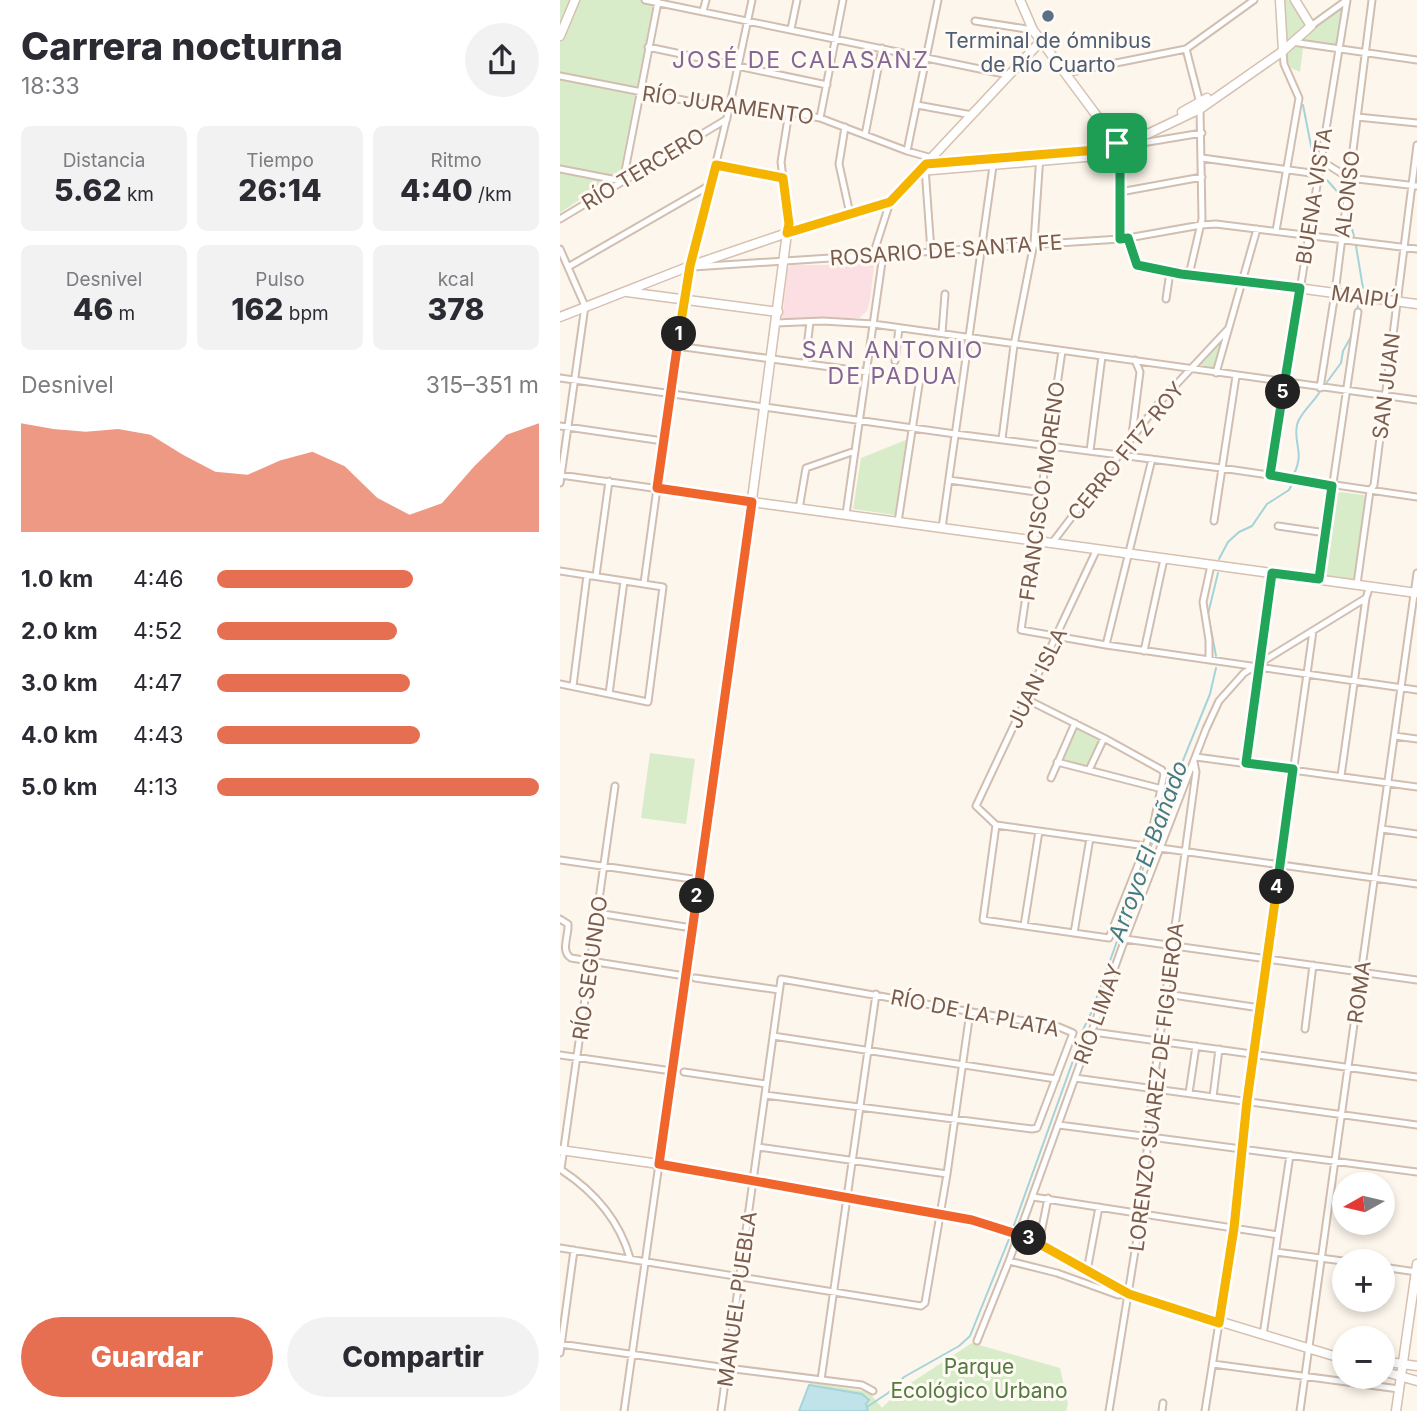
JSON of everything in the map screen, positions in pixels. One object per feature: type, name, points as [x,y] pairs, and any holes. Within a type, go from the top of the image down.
[{"type":"main road","points":[[560,24],[569,0]]},
{"type":"main road","points":[[560,36],[575,0]]},
{"type":"main road","points":[[1020,0],[1033,30],[1119,145],[1124,239]]},
{"type":"main road","points":[[1280,0],[1286,46]]},
{"type":"main road","points":[[926,166],[1105,154],[1200,106],[1311,26],[1295,0]]},
{"type":"main road","points":[[560,317],[690,266],[890,202],[1041,41]]},
{"type":"main road","points":[[659,1164],[787,233]]},
{"type":"main road","name":"MAIPÚ","points":[[1124,239],[1137,265],[1189,275],[1417,304]]},
{"type":"main road","points":[[624,292],[778,312]]},
{"type":"main road","points":[[752,502],[1416,592]]},
{"type":"main road","points":[[562,1150],[659,1164],[972,1220],[1039,1243],[1129,1294],[1219,1323],[1332,1353]]},
{"type":"main road","points":[[1396,1411],[1400,1377],[1414,1313],[1417,1269]]},
{"type":"main road","points":[[1395,1362],[1417,1366]]},
{"type":"main road","points":[[1395,1375],[1417,1381]]},
{"type":"street","points":[[645,0],[1009,75]]},
{"type":"street","points":[[703,11],[706,0]]},
{"type":"street","points":[[644,583],[683,299],[727,119],[752,0]]},
{"type":"street","points":[[791,29],[797,0]]},
{"type":"street","points":[[820,118],[843,0]]},
{"type":"street","points":[[907,151],[938,0]]},
{"type":"street","points":[[1066,73],[1186,49],[1254,0]]},
{"type":"street","points":[[1311,26],[1347,0]]},
{"type":"street","name":"BUENA VISTA","points":[[1270,475],[1347,0]]},
{"type":"street","name":"ALONSO","points":[[1320,388],[1335,292],[1372,0]]},
{"type":"street","points":[[560,169],[623,181],[658,1]]},
{"type":"street","points":[[975,21],[1033,30]]},
{"type":"street","points":[[1276,231],[1299,98],[1284,64],[1286,46],[1417,60]]},
{"type":"street","points":[[648,47],[827,85]]},
{"type":"street","points":[[865,135],[882,48]]},
{"type":"street","points":[[1186,49],[1200,106],[1202,133],[1201,225],[1189,275]]},
{"type":"street","name":"RÍO JURAMENTO","points":[[560,76],[729,109],[789,112],[820,118],[907,151],[926,166]]},
{"type":"street","points":[[917,104],[972,115]]},
{"type":"street","points":[[787,233],[789,224],[781,162],[789,112]]},
{"type":"street","points":[[1357,117],[1417,123]]},
{"type":"street","name":"RÍO TERCERO","points":[[560,219],[727,119]]},
{"type":"street","points":[[845,127],[839,164],[850,214]]},
{"type":"street","points":[[1119,145],[1202,133]]},
{"type":"street","name":"SAN JUAN","points":[[1357,584],[1370,491],[1374,485],[1414,186],[1417,145]]},
{"type":"street","points":[[1002,439],[1014,345],[1034,243],[1040,158]]},
{"type":"street","points":[[1202,158],[1318,174]]},
{"type":"street","points":[[942,528],[993,162]]},
{"type":"street","points":[[1319,163],[1328,165],[1349,178],[1414,186]]},
{"type":"street","points":[[716,165],[783,178]]},
{"type":"street","points":[[926,166],[931,251]]},
{"type":"street","points":[[1120,192],[1202,177]]},
{"type":"street","points":[[568,267],[712,184]]},
{"type":"street","points":[[873,255],[890,202]]},
{"type":"street","name":"ROSARIO DE SANTA FE","points":[[690,266],[1124,239],[1201,225],[1225,225],[1417,250]]},
{"type":"street","points":[[1216,373],[1256,229]]},
{"type":"street","points":[[560,249],[585,306],[560,483]]},
{"type":"street","points":[[846,514],[883,255]]},
{"type":"street","points":[[1166,299],[1170,272]]},
{"type":"street","points":[[942,333],[945,295]]},
{"type":"street","points":[[1319,579],[1358,312]]},
{"type":"street","points":[[805,363],[810,322]]},
{"type":"street","points":[[776,323],[873,324],[1417,400]]},
{"type":"street","points":[[895,361],[899,328]]},
{"type":"street","name":"CERRO FITZ ROY","points":[[1052,543],[1158,404],[1228,329]]},
{"type":"street","points":[[677,346],[867,372]]},
{"type":"street","name":"FRANCISCO MORENO","points":[[1057,637],[1021,631],[1062,351]]},
{"type":"street","points":[[1090,451],[1102,356]]},
{"type":"street","points":[[1131,438],[1140,372],[1135,360]]},
{"type":"street","points":[[1214,521],[1236,376]]},
{"type":"street","points":[[560,378],[1417,497]]},
{"type":"street","points":[[898,522],[920,378]]},
{"type":"street","points":[[560,426],[663,441]]},
{"type":"street","points":[[799,509],[806,468],[855,450]]},
{"type":"street","points":[[1106,645],[1152,459]]},
{"type":"street","points":[[561,475],[752,502]]},
{"type":"street","points":[[949,480],[1043,493]]},
{"type":"street","points":[[596,576],[609,481]]},
{"type":"street","points":[[1278,526],[1326,533]]},
{"type":"street","name":"JUAN ISLA","points":[[996,825],[976,806],[1097,549]]},
{"type":"street","points":[[1144,651],[1164,559]]},
{"type":"street","points":[[1209,660],[1203,602],[1211,565]]},
{"type":"street","points":[[560,571],[663,587],[648,702],[560,684]]},
{"type":"street","points":[[1246,763],[1272,573]]},
{"type":"street","name":"ROMA","points":[[1300,1411],[1417,573]]},
{"type":"street","points":[[573,686],[587,575]]},
{"type":"street","points":[[609,694],[624,581]]},
{"type":"street","points":[[1341,776],[1366,598],[1370,586]]},
{"type":"street","name":"RÍO LIMAY","points":[[977,1340],[1033,1197],[1177,796],[1219,701],[1244,673],[1366,598]]},
{"type":"street","points":[[1205,1411],[1234,1228],[1253,1054],[1313,631]]},
{"type":"street","points":[[1057,637],[1417,690]]},
{"type":"street","points":[[1026,699],[1104,737],[1162,770],[1165,790],[1146,846],[1109,938],[983,920],[996,825],[1146,846]]},
{"type":"street","points":[[1051,778],[1074,723]]},
{"type":"street","points":[[1395,736],[1417,739]]},
{"type":"street","points":[[1089,770],[1104,737]]},
{"type":"street","points":[[1195,759],[1246,763],[1417,787]]},
{"type":"street","name":"LORENZO SUAREZ DE FIGUEROA","points":[[1109,1411],[1141,1214],[1153,1088],[1196,772],[1195,759]]},
{"type":"street","points":[[1057,762],[1165,790],[1177,796]]},
{"type":"street","name":"RÍO SEGUNDO","points":[[560,1169],[615,786]]},
{"type":"street","points":[[1381,829],[1417,834]]},
{"type":"street","points":[[1024,926],[1039,831]]},
{"type":"street","points":[[1074,933],[1090,838]]},
{"type":"street","points":[[1160,848],[1417,884]]},
{"type":"street","points":[[560,860],[699,880]]},
{"type":"street","points":[[597,913],[692,928]]},
{"type":"street","points":[[562,919],[569,928],[564,950],[567,956],[685,976]]},
{"type":"street","points":[[1125,939],[1417,980]]},
{"type":"street","points":[[1305,1029],[1313,965]]},
{"type":"street","points":[[695,978],[779,990]]},
{"type":"street","name":"MANUEL PUEBLA","points":[[721,1411],[781,979]]},
{"type":"street","name":"RÍO DE LA PLATA","points":[[781,979],[1059,1027],[1073,1033],[1056,1079]]},
{"type":"street","points":[[821,1380],[876,994]]},
{"type":"street","points":[[1166,994],[1260,1008]]},
{"type":"street","points":[[560,1248],[921,1306],[925,1303],[947,1174],[970,1012]]},
{"type":"street","points":[[1093,1032],[1417,1077]]},
{"type":"street","points":[[765,1095],[1032,1129],[1037,1128],[1056,1079],[773,1036]]},
{"type":"street","points":[[1189,1093],[1196,1046]]},
{"type":"street","points":[[1213,1097],[1219,1049]]},
{"type":"street","points":[[560,1055],[672,1071]]},
{"type":"street","points":[[684,1072],[766,1084]]},
{"type":"street","points":[[1075,1077],[1417,1125]]},
{"type":"street","points":[[1059,1125],[1417,1172]]},
{"type":"street","points":[[758,1147],[947,1174]]},
{"type":"street","points":[[1263,1335],[1290,1155]]},
{"type":"street","points":[[624,1411],[659,1164]]},
{"type":"street","points":[[560,1169],[598,1200],[611,1216],[624,1235],[630,1258]]},
{"type":"street","points":[[1033,1197],[1278,1235]]},
{"type":"street","points":[[1039,1243],[1048,1198]]},
{"type":"street","points":[[1087,1271],[1099,1208]]},
{"type":"street","points":[[560,1353],[574,1250]]},
{"type":"street","points":[[1276,1252],[1332,1259]]},
{"type":"street","points":[[1009,1261],[1058,1273],[1118,1295],[1129,1294]]},
{"type":"street","points":[[1395,1268],[1417,1269]]},
{"type":"street","points":[[561,1344],[862,1385],[873,1391]]},
{"type":"street","points":[[1213,1364],[1399,1389]]},
{"type":"street","points":[[1162,1411],[1163,1403]]},
{"type":"shaded area","points":[[875,258],[870,300],[867,311],[859,318],[784,321],[782,318],[788,268],[791,265],[825,265]]},
{"type":"green space","points":[[560,0],[654,0],[620,172],[560,213]]},
{"type":"green space","points":[[1284,0],[1291,0],[1306,25],[1286,41]]},
{"type":"green space","points":[[1344,5],[1336,47],[1296,41]]},
{"type":"green space","points":[[1292,47],[1303,48],[1300,72],[1291,68],[1283,51]]},
{"type":"green space","points":[[1224,336],[1214,370],[1196,368]]},
{"type":"green space","points":[[906,440],[895,515],[853,509],[861,458]]},
{"type":"green space","points":[[1340,492],[1364,495],[1366,500],[1355,578],[1352,579],[1327,576],[1325,572],[1336,494]]},
{"type":"green space","points":[[1075,728],[1099,740],[1087,768],[1060,760]]},
{"type":"green space","points":[[650,753],[695,759],[686,824],[641,818]]},
{"type":"green space","name":"Parque Ecológico Urbano","points":[[972,1343],[1060,1368],[1068,1404],[1066,1411],[799,1411],[810,1382],[869,1392],[882,1408],[900,1390]]},
{"type":"water","points":[[809,1385],[862,1394],[869,1400],[866,1404],[868,1411],[799,1411]]},
{"type":"waterway","name":"Arroyo El Bañado","points":[[1303,105],[1314,161]]},
{"type":"waterway","name":"Arroyo El Bañado","points":[[1327,180],[1342,197]]},
{"type":"waterway","name":"Arroyo El Bañado","points":[[1349,218],[1354,236]]},
{"type":"waterway","name":"Arroyo El Bañado","points":[[1356,246],[1363,288]]},
{"type":"waterway","name":"Arroyo El Bañado","points":[[1327,382],[1341,363],[1343,351],[1352,335],[1359,304]]},
{"type":"waterway","name":"Arroyo El Bañado","points":[[1294,474],[1299,459],[1297,425],[1319,393]]},
{"type":"waterway","name":"Arroyo El Bañado","points":[[1219,559],[1228,542],[1239,532],[1252,526],[1267,504],[1289,490],[1292,484]]},
{"type":"waterway","name":"Arroyo El Bañado","points":[[1216,656],[1208,614],[1218,573]]},
{"type":"waterway","name":"Arroyo El Bañado","points":[[1171,790],[1210,694],[1216,668]]},
{"type":"waterway","name":"Arroyo El Bañado","points":[[1081,1034],[1092,1011],[1169,796]]},
{"type":"waterway","name":"Arroyo El Bañado","points":[[1014,1225],[1079,1044]]},
{"type":"waterway","name":"Arroyo El Bañado","points":[[867,1407],[888,1393],[904,1377],[959,1346],[970,1336],[1009,1239]]},
{"type":"place","name":"Terminal de ómnibus de Río Cuarto","points":[[1048,16]]},
{"type":"district","name":"JOSÉ DE CALASANZ","points":[[801,60]]},
{"type":"district","name":"SAN ANTONIO DE PADUA","points":[[893,363]]},
{"type":"route","points":[[1117,143],[1120,147],[1120,239],[1128,238],[1137,265],[1181,274],[1300,288],[1270,475],[1332,486],[1319,579],[1272,573],[1258,666],[1246,763],[1293,769],[1247,1101],[1234,1228],[1219,1323],[1129,1294],[1028,1237],[972,1220],[659,1164],[752,502],[657,488],[683,299],[716,165],[783,178],[789,224],[787,233],[890,202],[926,164],[1097,150],[1117,143]]}]
